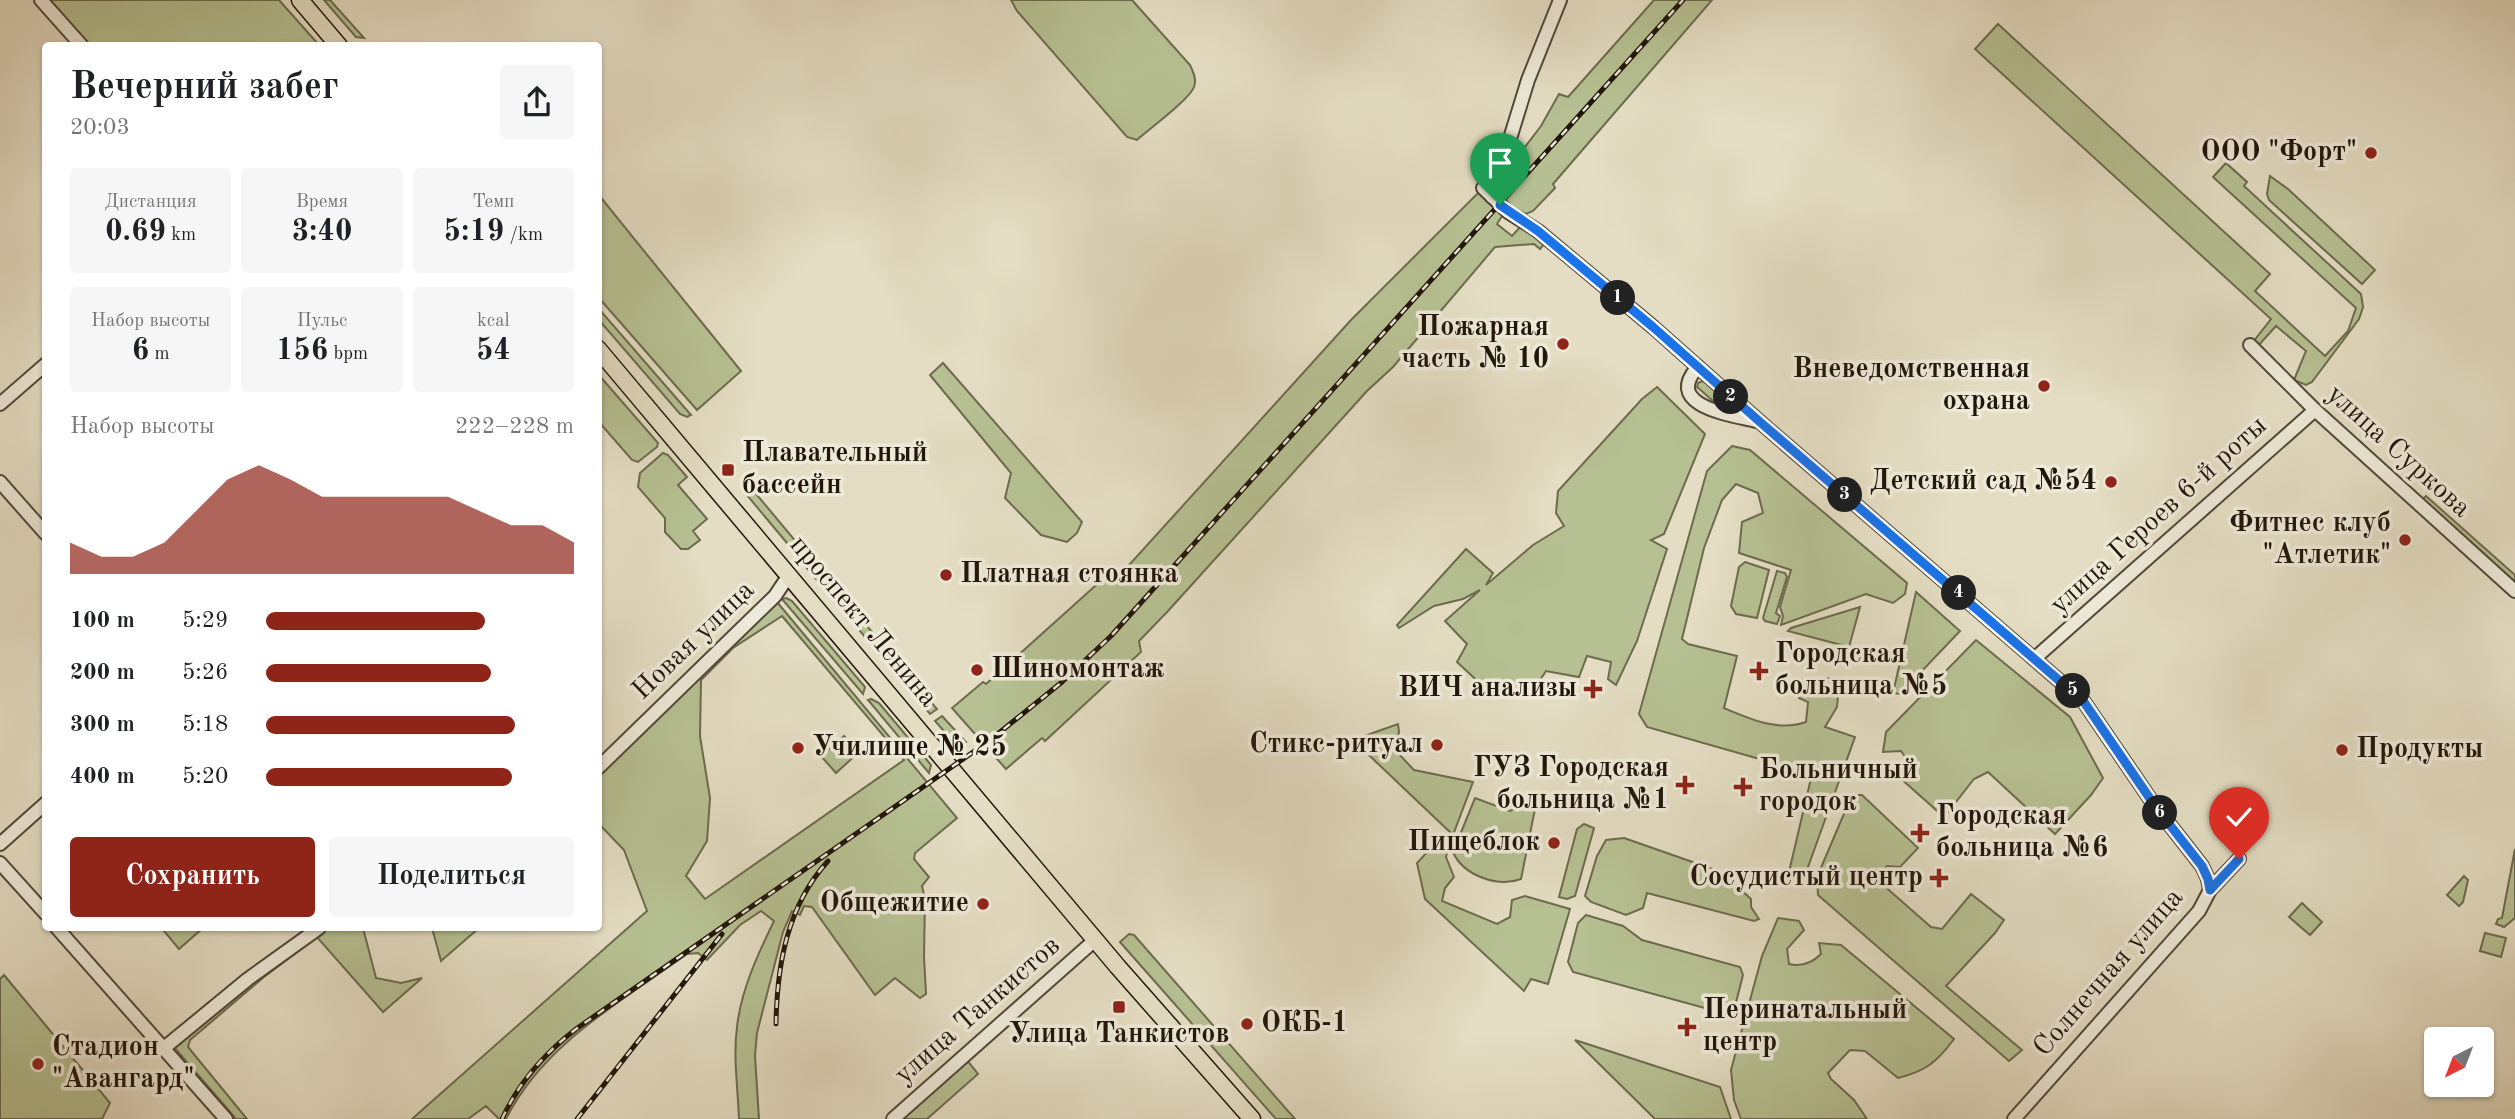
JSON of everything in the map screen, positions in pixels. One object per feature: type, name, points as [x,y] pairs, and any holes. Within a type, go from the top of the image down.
[{"type":"main road","points":[[300,0],[336,42]]},
{"type":"main road","name":"проспект Ленина","points":[[602,354],[1095,940],[1252,1119]]},
{"type":"street","points":[[41,0],[78,42]]},
{"type":"street","points":[[1560,0],[1487,193],[1550,241],[1699,367],[2077,695],[2097,718],[2140,786],[2202,866],[2210,890]]},
{"type":"street","name":"улица Суркова","points":[[2250,345],[2315,410],[2515,591]]},
{"type":"street","points":[[0,404],[42,367]]},
{"type":"street","points":[[1699,367],[1689,378],[1687,387],[1701,404],[1712,411],[1760,422]]},
{"type":"street","name":"улица Героев 6-й роты","points":[[2034,659],[2315,410]]},
{"type":"street","points":[[0,482],[42,529]]},
{"type":"street","name":"Новая улица","points":[[602,764],[775,596],[789,575]]},
{"type":"street","points":[[0,844],[42,807]]},
{"type":"street","name":"Солнечная улица","points":[[2014,1119],[2200,911],[2210,890],[2239,859]]},
{"type":"street","points":[[0,863],[42,910]]},
{"type":"street","points":[[60,931],[226,1119]]},
{"type":"street","points":[[164,1048],[239,987],[316,931]]},
{"type":"street","name":"улица Танкистов","points":[[893,1119],[1095,940]]},
{"type":"green space","points":[[46,0],[279,0],[316,42],[84,42]]},
{"type":"green space","points":[[324,0],[330,0],[364,38],[356,37]]},
{"type":"green space","points":[[1011,0],[1132,0],[1190,65],[1195,78],[1194,87],[1177,107],[1137,140],[1127,137],[1017,11]]},
{"type":"green space","points":[[1654,0],[1712,0],[1553,184],[1555,188],[1533,211],[1526,214],[1512,207],[1487,184],[1491,179],[1488,164],[1508,169],[1541,126],[1559,94],[1568,97]]},
{"type":"green space","points":[[1998,24],[2270,274],[2255,291],[2325,356],[2348,331],[2356,308],[2213,177],[2226,163],[2247,182],[2244,186],[2361,294],[2363,307],[2359,319],[2312,382],[2306,385],[2294,380],[2306,351],[2276,326],[2258,346],[2253,342],[2271,319],[1975,49]]},
{"type":"green space","points":[[2270,176],[2288,189],[2375,270],[2362,284],[2269,200],[2267,194]]},
{"type":"green space","points":[[1479,192],[1504,213],[1497,224],[1512,236],[1522,225],[1545,243],[1540,249],[1534,244],[1495,247],[1393,367],[1367,391],[1139,641],[1141,652],[1045,741],[1042,738],[1006,769],[952,708],[983,682],[986,684],[1114,569],[1121,574],[1351,320]]},
{"type":"green space","points":[[602,199],[741,371],[697,410],[602,301]]},
{"type":"green space","points":[[602,312],[691,415],[687,417],[680,414],[602,323]]},
{"type":"green space","points":[[943,363],[1082,522],[1077,533],[1067,542],[1041,535],[1005,498],[1011,473],[930,375]]},
{"type":"green space","points":[[602,379],[658,443],[657,447],[638,462],[632,460],[602,425]]},
{"type":"green space","points":[[1705,380],[1726,399],[1720,407],[1697,387],[1698,383]]},
{"type":"green space","points":[[1657,387],[1705,434],[1664,534],[1651,540],[1667,549],[1637,641],[1616,685],[1608,679],[1611,662],[1587,656],[1579,677],[1546,671],[1531,694],[1485,688],[1457,662],[1467,644],[1445,621],[1480,590],[1463,599],[1434,606],[1399,628],[1397,625],[1466,549],[1493,573],[1486,585],[1533,545],[1564,526],[1556,513],[1558,491],[1642,399]]},
{"type":"green space","points":[[1732,446],[1750,450],[1907,583],[1905,594],[1893,603],[1866,594],[1781,625],[1783,616],[1780,607],[1791,570],[1739,553],[1742,522],[1763,513],[1758,493],[1736,484],[1722,500],[1704,548],[1682,639],[1688,644],[1737,656],[1724,708],[1775,725],[1796,725],[1806,722],[1808,702],[1799,698],[1800,680],[1830,678],[1839,684],[1837,707],[1825,727],[1855,737],[1804,878],[1799,883],[1793,880],[1789,872],[1812,774],[1647,727],[1639,714],[1707,471]]},
{"type":"green space","points":[[663,453],[668,455],[687,477],[678,485],[707,519],[693,531],[700,540],[688,549],[681,549],[665,532],[665,518],[638,487],[640,473]]},
{"type":"green space","points":[[752,489],[803,550],[797,555],[746,494]]},
{"type":"green space","points":[[2426,496],[2515,575],[2515,584],[2422,500]]},
{"type":"green space","points":[[807,555],[937,709],[930,714],[801,561]]},
{"type":"green space","points":[[1745,562],[1769,570],[1757,618],[1736,614],[1731,606],[1739,567]]},
{"type":"green space","points":[[1777,571],[1785,573],[1787,577],[1776,613],[1780,616],[1777,624],[1763,618]]},
{"type":"green space","points":[[1916,592],[1960,631],[1900,694],[1893,693]]},
{"type":"green space","points":[[782,599],[792,601],[865,687],[863,694]]},
{"type":"green space","points":[[777,602],[957,818],[915,853],[914,859],[929,877],[922,886],[925,899],[926,994],[920,998],[895,978],[875,995],[812,907],[804,906],[800,915],[792,911],[783,932],[757,1033],[755,1056],[759,1119],[739,1119],[735,1050],[739,1013],[751,973],[774,921],[761,911],[740,925],[707,960],[698,953],[687,954],[586,1026],[541,1068],[506,1119],[499,1119],[486,1106],[468,1119],[412,1119],[647,911],[624,850],[602,827],[602,773]],"holes":[[[782,616],[904,760],[705,899],[686,876],[707,841],[710,798],[700,736],[701,680],[733,648]]]},
{"type":"green space","points":[[1860,607],[1849,647],[1788,631],[1791,628]]},
{"type":"green space","points":[[1976,640],[2070,717],[2103,778],[2055,834],[1988,772],[1974,779],[1944,817],[1899,777],[1908,761],[1901,751],[1883,752],[1886,732]]},
{"type":"green space","points":[[868,700],[879,703],[931,765],[929,773]]},
{"type":"green space","points":[[942,716],[966,742],[958,747],[935,721]]},
{"type":"green space","points":[[1398,724],[1395,750],[1414,770],[1473,782],[1453,835],[1353,740]]},
{"type":"green space","points":[[844,736],[859,752],[836,773],[821,756]]},
{"type":"green space","points":[[1526,794],[1536,804],[1521,879],[1502,882],[1492,880],[1464,867],[1453,852],[1475,798],[1510,811],[1519,806]]},
{"type":"green space","points":[[1852,795],[1862,795],[1918,848],[1900,867],[1887,866],[1878,874],[1882,884],[1931,927],[1942,929],[1971,894],[2004,920],[1946,986],[2022,1050],[2009,1061],[1818,895],[1817,877]]},
{"type":"green space","points":[[1584,824],[1594,828],[1575,896],[1567,899],[1559,897],[1577,829]]},
{"type":"green space","points":[[1443,835],[1451,837],[1446,857],[1454,877],[1445,888],[1442,901],[1497,924],[1510,917],[1512,900],[1525,896],[1570,909],[1548,984],[1531,979],[1524,991],[1425,899],[1417,863]]},
{"type":"green space","points":[[1624,838],[1721,872],[1751,899],[1751,907],[1759,919],[1754,921],[1647,893],[1643,908],[1626,915],[1591,902],[1585,896],[1597,856],[1606,840]]},
{"type":"green space","points":[[2515,849],[2515,918],[2504,927],[2496,924],[2498,919],[2502,918]]},
{"type":"green space","points":[[2464,876],[2468,880],[2463,902],[2459,906],[2447,895]]},
{"type":"green space","points":[[2302,903],[2322,922],[2310,935],[2289,917]]},
{"type":"green space","points":[[1586,915],[1623,926],[1642,940],[1740,967],[1743,975],[1734,1010],[1727,1014],[1720,1012],[1721,1003],[1714,1001],[1712,1010],[1573,972],[1568,962],[1578,923]]},
{"type":"green space","points":[[1778,918],[1799,921],[1804,930],[1787,949],[1789,964],[1802,965],[1814,960],[1821,954],[1819,943],[1841,945],[1954,1039],[1930,1064],[1898,1078],[1865,1051],[1850,1050],[1828,1073],[1854,1100],[1867,1119],[1741,1119],[1734,1100],[1731,1070],[1762,956]]},
{"type":"green space","points":[[164,931],[200,931],[179,949]]},
{"type":"green space","points":[[323,931],[364,931],[376,978],[401,983],[422,978],[383,1012],[317,937],[264,977],[190,1040],[188,1047],[247,1119],[236,1119],[173,1046],[222,1005]]},
{"type":"green space","points":[[433,931],[476,931],[441,961]]},
{"type":"green space","points":[[2485,933],[2506,938],[2501,957],[2480,951]]},
{"type":"green space","points":[[1129,934],[1134,935],[1295,1119],[1276,1119],[1120,942]]},
{"type":"green space","name":"Стадион \"Авангард\"","points":[[4,975],[110,1103],[102,1119],[0,1119],[0,979]]},
{"type":"green space","points":[[1575,1040],[1720,1087],[1731,1119],[1655,1119]]},
{"type":"green space","points":[[967,1060],[978,1074],[927,1119],[901,1119]]},
{"type":"railway","points":[[502,1119],[533,1070],[553,1048],[576,1029],[989,741],[1062,682],[1111,636],[1683,0]]},
{"type":"railway","points":[[776,1024],[779,980],[787,937],[803,897],[828,861]]},
{"type":"railway","points":[[577,1119],[722,934]]},
{"type":"place","name":"ООО \"Форт\"","points":[[2371,153]]},
{"type":"place","name":"Пожарная часть № 10","points":[[1563,344]]},
{"type":"place","name":"Вневедомственная охрана","points":[[2044,386]]},
{"type":"place","name":"Плавательный бассейн","points":[[728,470]]},
{"type":"place","name":"Детский сад №54","points":[[2111,482]]},
{"type":"place","name":"Фитнес клуб \"Атлетик\"","points":[[2405,540]]},
{"type":"place","name":"Платная стоянка","points":[[946,575]]},
{"type":"place","name":"Шиномонтаж","points":[[977,670]]},
{"type":"place","name":"Городская больница №5","points":[[1759,671]]},
{"type":"place","name":"ВИЧ анализы","points":[[1593,689]]},
{"type":"place","name":"Стикс-ритуал","points":[[1437,745]]},
{"type":"place","name":"Училище № 25","points":[[798,748]]},
{"type":"place","name":"Продукты","points":[[2342,750]]},
{"type":"place","name":"ГУЗ Городская больница №1","points":[[1685,785]]},
{"type":"place","name":"Больничный городок","points":[[1743,787]]},
{"type":"place","name":"Городская больница №6","points":[[1920,833]]},
{"type":"place","name":"Пищеблок","points":[[1554,843]]},
{"type":"place","name":"Сосудистый центр","points":[[1939,878]]},
{"type":"place","name":"Общежитие","points":[[983,904]]},
{"type":"place","name":"Улица Танкистов","points":[[1119,1007]]},
{"type":"place","name":"ОКБ-1","points":[[1247,1024]]},
{"type":"place","name":"Перинатальный центр","points":[[1687,1027]]},
{"type":"place","name":"Стадион \"Авангард\"","points":[[38,1064]]},
{"type":"route","points":[[1500,205],[1532,226],[1653,327],[2084,702],[2126,766],[2196,857],[2208,879],[2210,890],[2239,859]]}]
